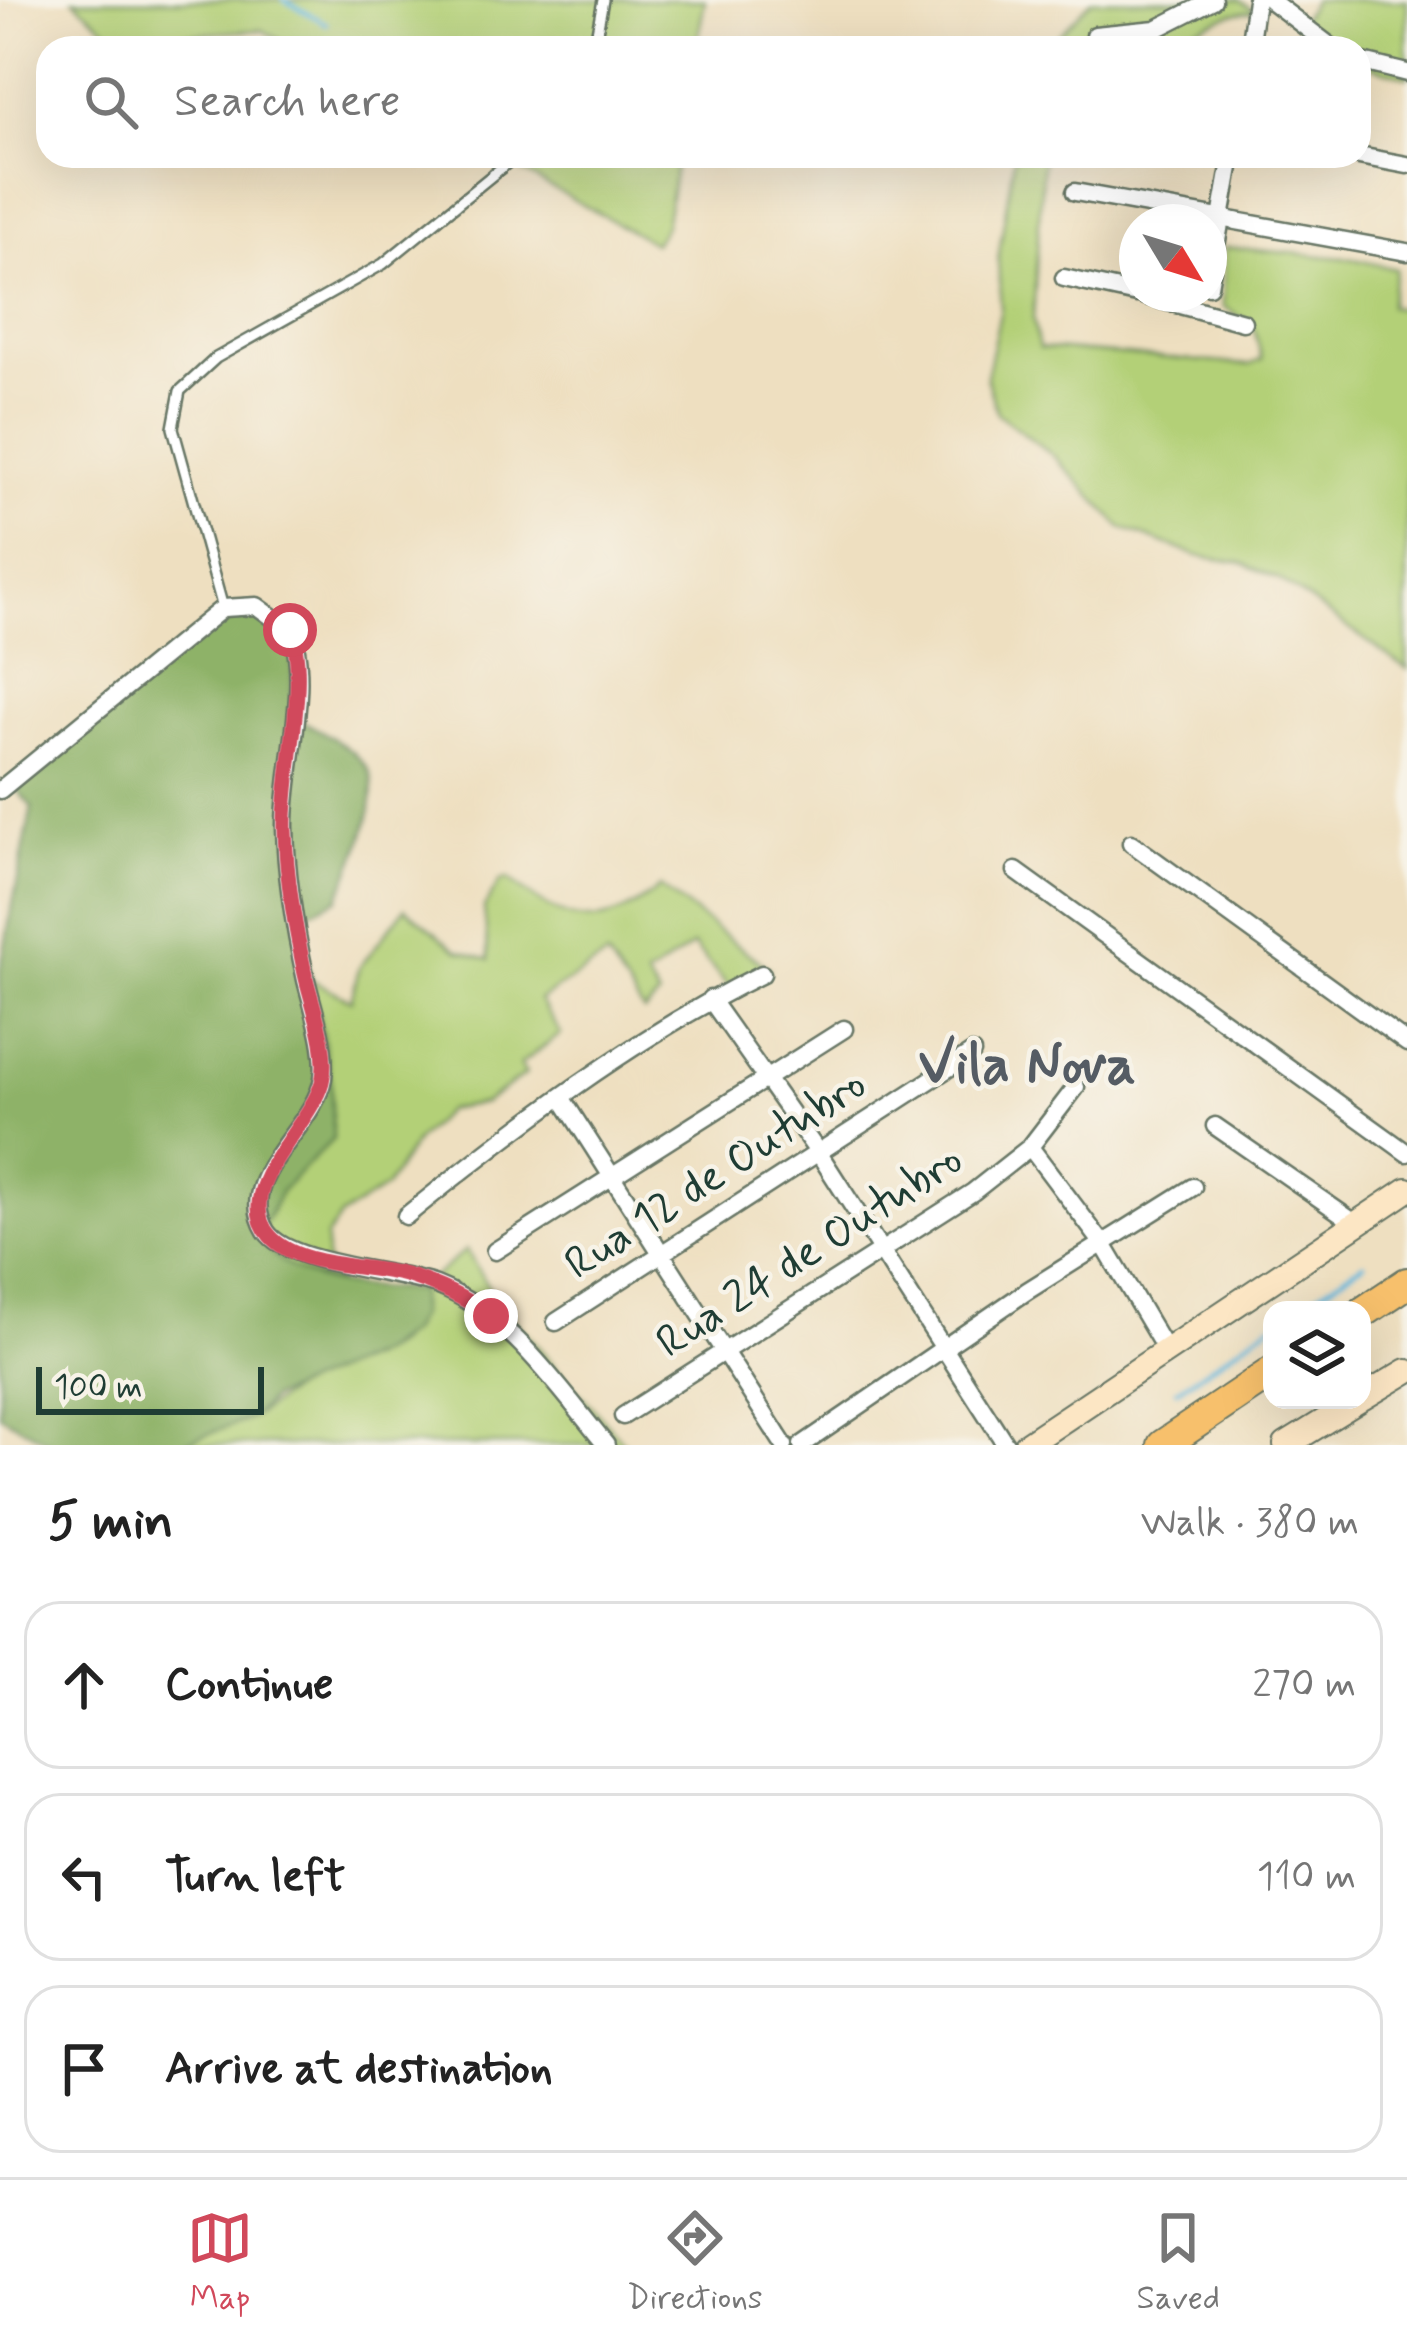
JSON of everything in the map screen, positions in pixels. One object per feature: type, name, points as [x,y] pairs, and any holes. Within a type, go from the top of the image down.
[{"type":"highway","points":[[1371,1307],[1407,1283]]},
{"type":"highway","points":[[1163,1445],[1263,1378]]},
{"type":"street","points":[[1095,35],[1156,29],[1213,0]]},
{"type":"street","points":[[1252,36],[1256,0]]},
{"type":"street","points":[[1270,0],[1317,36]]},
{"type":"street","points":[[1371,64],[1407,73]]},
{"type":"street","points":[[1371,158],[1407,165]]},
{"type":"street","points":[[1222,204],[1230,168]]},
{"type":"street","points":[[1075,192],[1137,204]]},
{"type":"street","points":[[1227,221],[1407,252]]},
{"type":"street","points":[[1064,278],[1119,290]]},
{"type":"street","points":[[1227,310],[1243,322]]},
{"type":"street","points":[[0,790],[223,608],[240,603],[276,614],[297,645],[285,829],[289,886],[324,1073],[316,1104],[266,1174],[261,1220],[268,1234],[297,1252],[408,1276],[464,1298],[519,1342],[606,1445]]},
{"type":"street","points":[[1131,843],[1407,1043]]},
{"type":"street","points":[[1016,871],[1407,1153]]},
{"type":"street","points":[[406,1216],[561,1096],[710,1000],[762,974]]},
{"type":"street","points":[[710,1000],[818,1152],[1006,1445]]},
{"type":"street","points":[[495,1251],[844,1029]]},
{"type":"street","name":"Rua 12 de Outubro","points":[[556,1322],[972,1053]]},
{"type":"street","name":"Rua 24 de Outubro","points":[[623,1416],[973,1192],[1030,1148],[1076,1087]]},
{"type":"street","points":[[561,1096],[784,1445]]},
{"type":"street","points":[[1215,1126],[1355,1223]]},
{"type":"street","points":[[1030,1148],[1103,1244],[1167,1352]]},
{"type":"street","points":[[802,1445],[1193,1187]]},
{"type":"street","points":[[1026,1445],[1407,1190]]},
{"type":"street","points":[[1371,1392],[1407,1371]]},
{"type":"street","points":[[1286,1445],[1344,1409]]},
{"type":"lane","points":[[596,36],[603,0]]},
{"type":"lane","points":[[223,608],[173,428],[181,391],[216,358],[382,264],[502,168]]},
{"type":"green space","points":[[74,0],[705,0],[698,36],[273,36],[262,30],[127,36],[110,32]]},
{"type":"green space","points":[[1092,0],[1238,0],[1256,11],[1232,14],[1176,36],[1058,36]]},
{"type":"green space","points":[[1314,0],[1407,0],[1407,77],[1371,66],[1371,36],[1308,36],[1296,26]]},
{"type":"green space","points":[[515,168],[675,168],[665,226],[654,243]]},
{"type":"green space","points":[[1012,168],[1042,168],[1033,320],[1039,348],[1250,365],[1262,359],[1253,325],[1227,309],[1227,247],[1354,259],[1396,269],[1389,306],[1407,310],[1407,669],[1280,580],[1242,563],[1198,556],[1122,528],[1055,457],[997,413],[986,377],[1001,309],[998,260]]},
{"type":"green space","points":[[239,616],[259,619],[293,646],[292,716],[355,755],[369,771],[372,783],[364,835],[338,899],[308,913],[297,909],[331,1079],[333,1139],[282,1190],[258,1236],[272,1253],[309,1276],[352,1286],[419,1289],[419,1315],[410,1332],[380,1353],[272,1398],[252,1418],[178,1445],[53,1445],[0,1415],[0,970],[32,807],[16,789],[152,668]]},
{"type":"green space","points":[[508,879],[547,906],[583,919],[619,913],[660,887],[769,969],[729,987],[693,945],[646,977],[659,997],[644,1012],[607,957],[539,1000],[561,1034],[520,1064],[526,1074],[484,1103],[447,1110],[416,1141],[385,1188],[341,1216],[326,1237],[326,1260],[338,1281],[292,1268],[258,1236],[282,1190],[333,1139],[312,980],[351,1000],[359,968],[405,908],[457,950],[489,960],[484,908],[500,881]]},
{"type":"green space","points":[[466,1250],[496,1300],[626,1445],[178,1445],[247,1420],[301,1384],[366,1360],[398,1342],[409,1329],[419,1289]]},
{"type":"waterway","points":[[284,0],[327,24]]},
{"type":"waterway","points":[[1307,1301],[1364,1263]]},
{"type":"waterway","points":[[1177,1390],[1263,1330]]},
{"type":"district","name":"Vila Nova","points":[[1027,1066]]},
{"type":"route","points":[[290,630],[298,662],[286,765],[289,886],[324,1073],[316,1104],[266,1174],[259,1204],[261,1220],[278,1243],[297,1252],[440,1286],[491,1316]]}]
